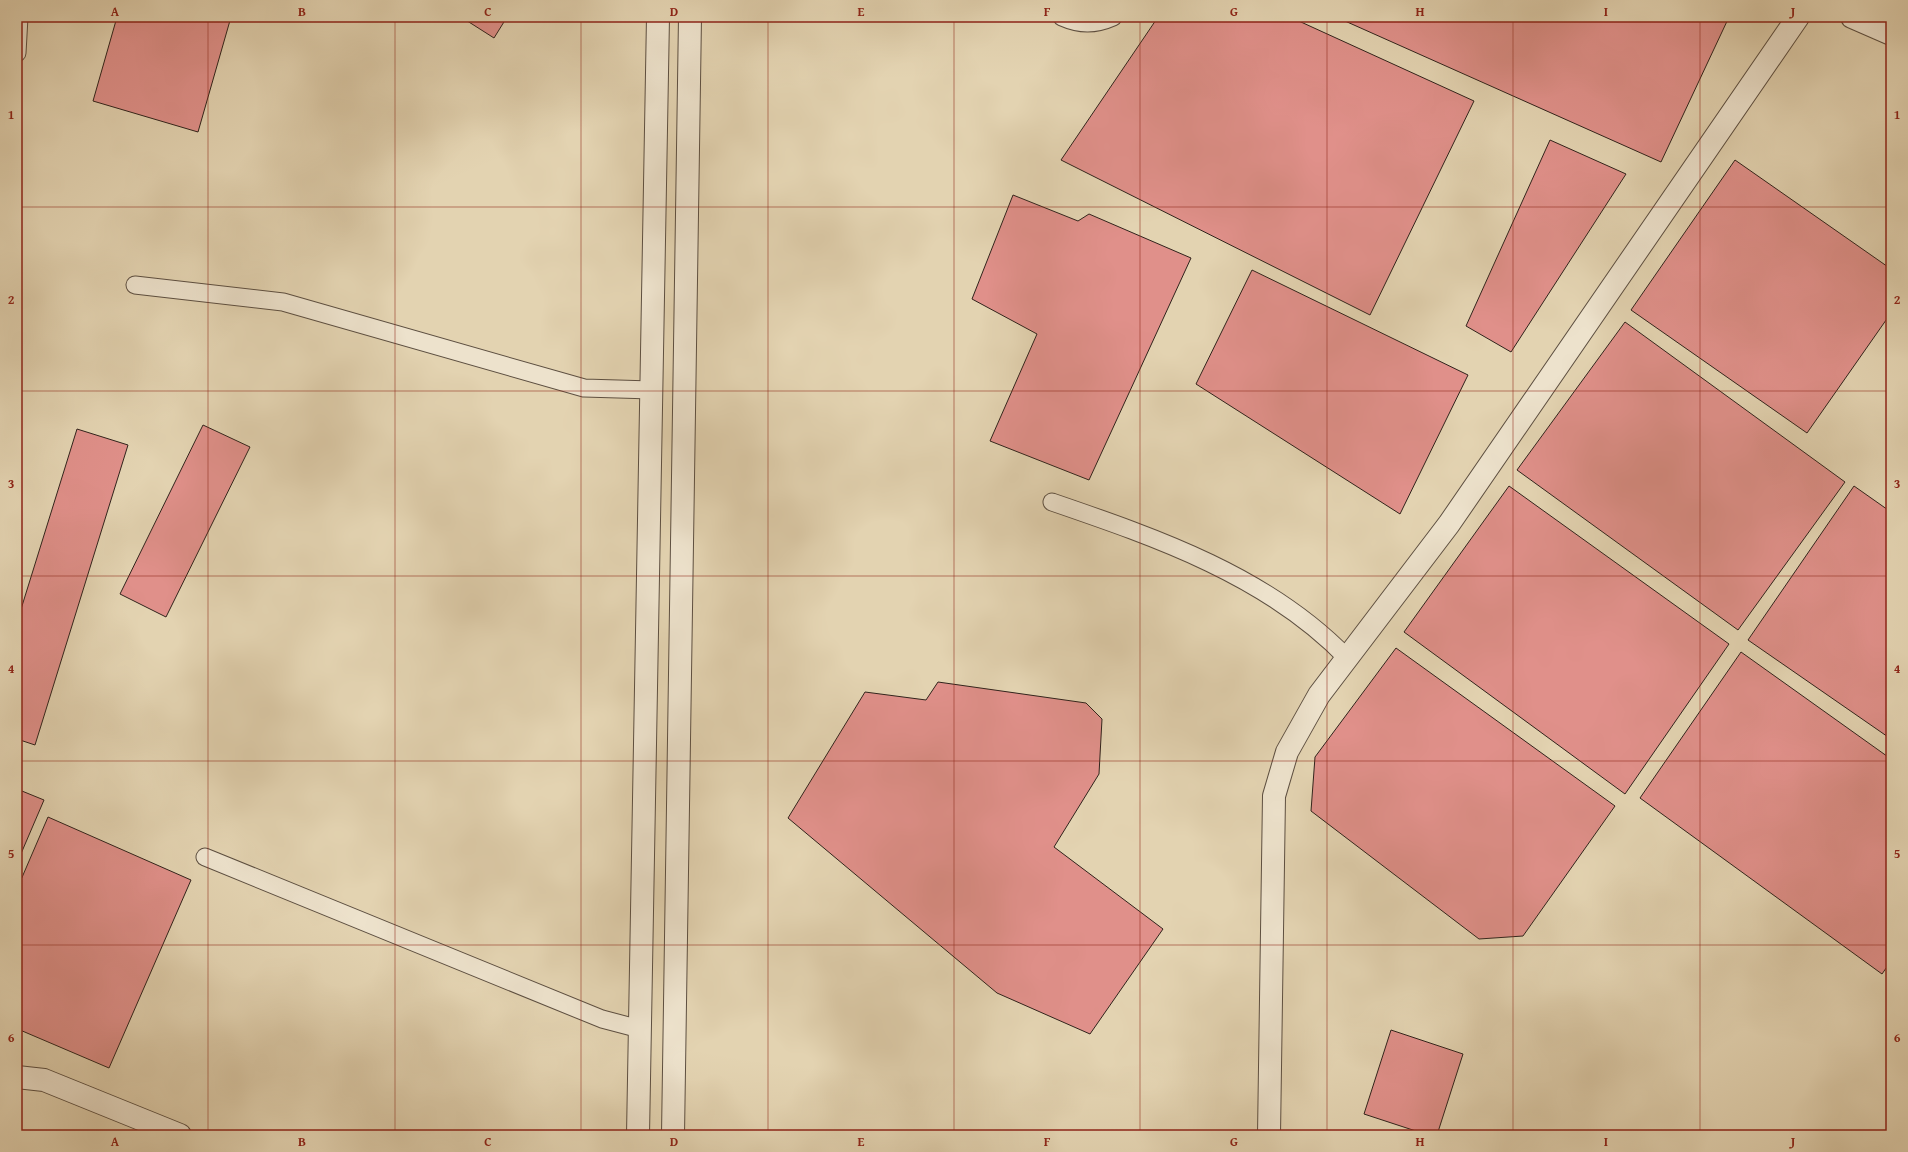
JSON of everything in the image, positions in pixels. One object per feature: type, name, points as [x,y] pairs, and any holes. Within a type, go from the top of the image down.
[{"type":"street","points":[[638,1135],[658,17]]},
{"type":"street","points":[[673,1135],[690,17]]},
{"type":"street","points":[[1270,1135],[1274,796],[1287,752],[1319,696],[1449,524],[1798,17]]},
{"type":"street","points":[[1852,17],[1891,34]]},
{"type":"street","points":[[17,1077],[44,1080],[180,1135]]},
{"type":"lane","points":[[17,53],[19,17]]},
{"type":"lane","points":[[1062,17],[1082,24],[1093,24],[1113,17]]},
{"type":"lane","points":[[135,285],[283,302],[584,388],[652,390]]},
{"type":"lane","points":[[1052,502],[1136,531],[1222,569],[1273,597],[1293,611],[1318,630],[1347,658]]},
{"type":"lane","points":[[205,857],[602,1019],[640,1029]]},
{"type":"building","points":[[117,17],[231,17],[198,132],[93,101]]},
{"type":"building","points":[[461,17],[507,17],[494,38]]},
{"type":"building","points":[[1158,17],[1290,17],[1474,101],[1370,315],[1061,160]]},
{"type":"building","points":[[1336,17],[1729,17],[1661,162]]},
{"type":"building","points":[[1550,140],[1626,174],[1511,352],[1466,326]]},
{"type":"building","points":[[1735,160],[1891,269],[1891,313],[1807,433],[1631,310]]},
{"type":"building","points":[[1013,195],[1078,221],[1089,214],[1191,258],[1089,480],[990,441],[1037,334],[972,299]]},
{"type":"building","points":[[1252,270],[1468,375],[1400,514],[1196,384]]},
{"type":"building","points":[[1625,322],[1845,482],[1738,630],[1517,470]]},
{"type":"building","points":[[203,425],[250,447],[166,617],[120,594]]},
{"type":"building","points":[[77,429],[128,445],[35,745],[17,739],[17,622]]},
{"type":"building","points":[[1509,486],[1729,644],[1625,794],[1404,632]]},
{"type":"building","points":[[1854,486],[1891,512],[1891,739],[1748,640]]},
{"type":"building","points":[[1396,648],[1615,806],[1523,936],[1479,939],[1311,811],[1315,757]]},
{"type":"building","points":[[1741,652],[1891,759],[1891,961],[1882,974],[1640,798]]},
{"type":"building","points":[[938,682],[1086,703],[1102,719],[1099,774],[1054,847],[1163,929],[1090,1034],[997,993],[788,818],[865,692],[926,700]]},
{"type":"building","points":[[17,789],[44,800],[17,863]]},
{"type":"building","points":[[48,817],[191,880],[109,1068],[20,1030],[17,1038],[17,889]]},
{"type":"building","points":[[1391,1030],[1463,1054],[1437,1135],[1428,1135],[1364,1114]]}]
